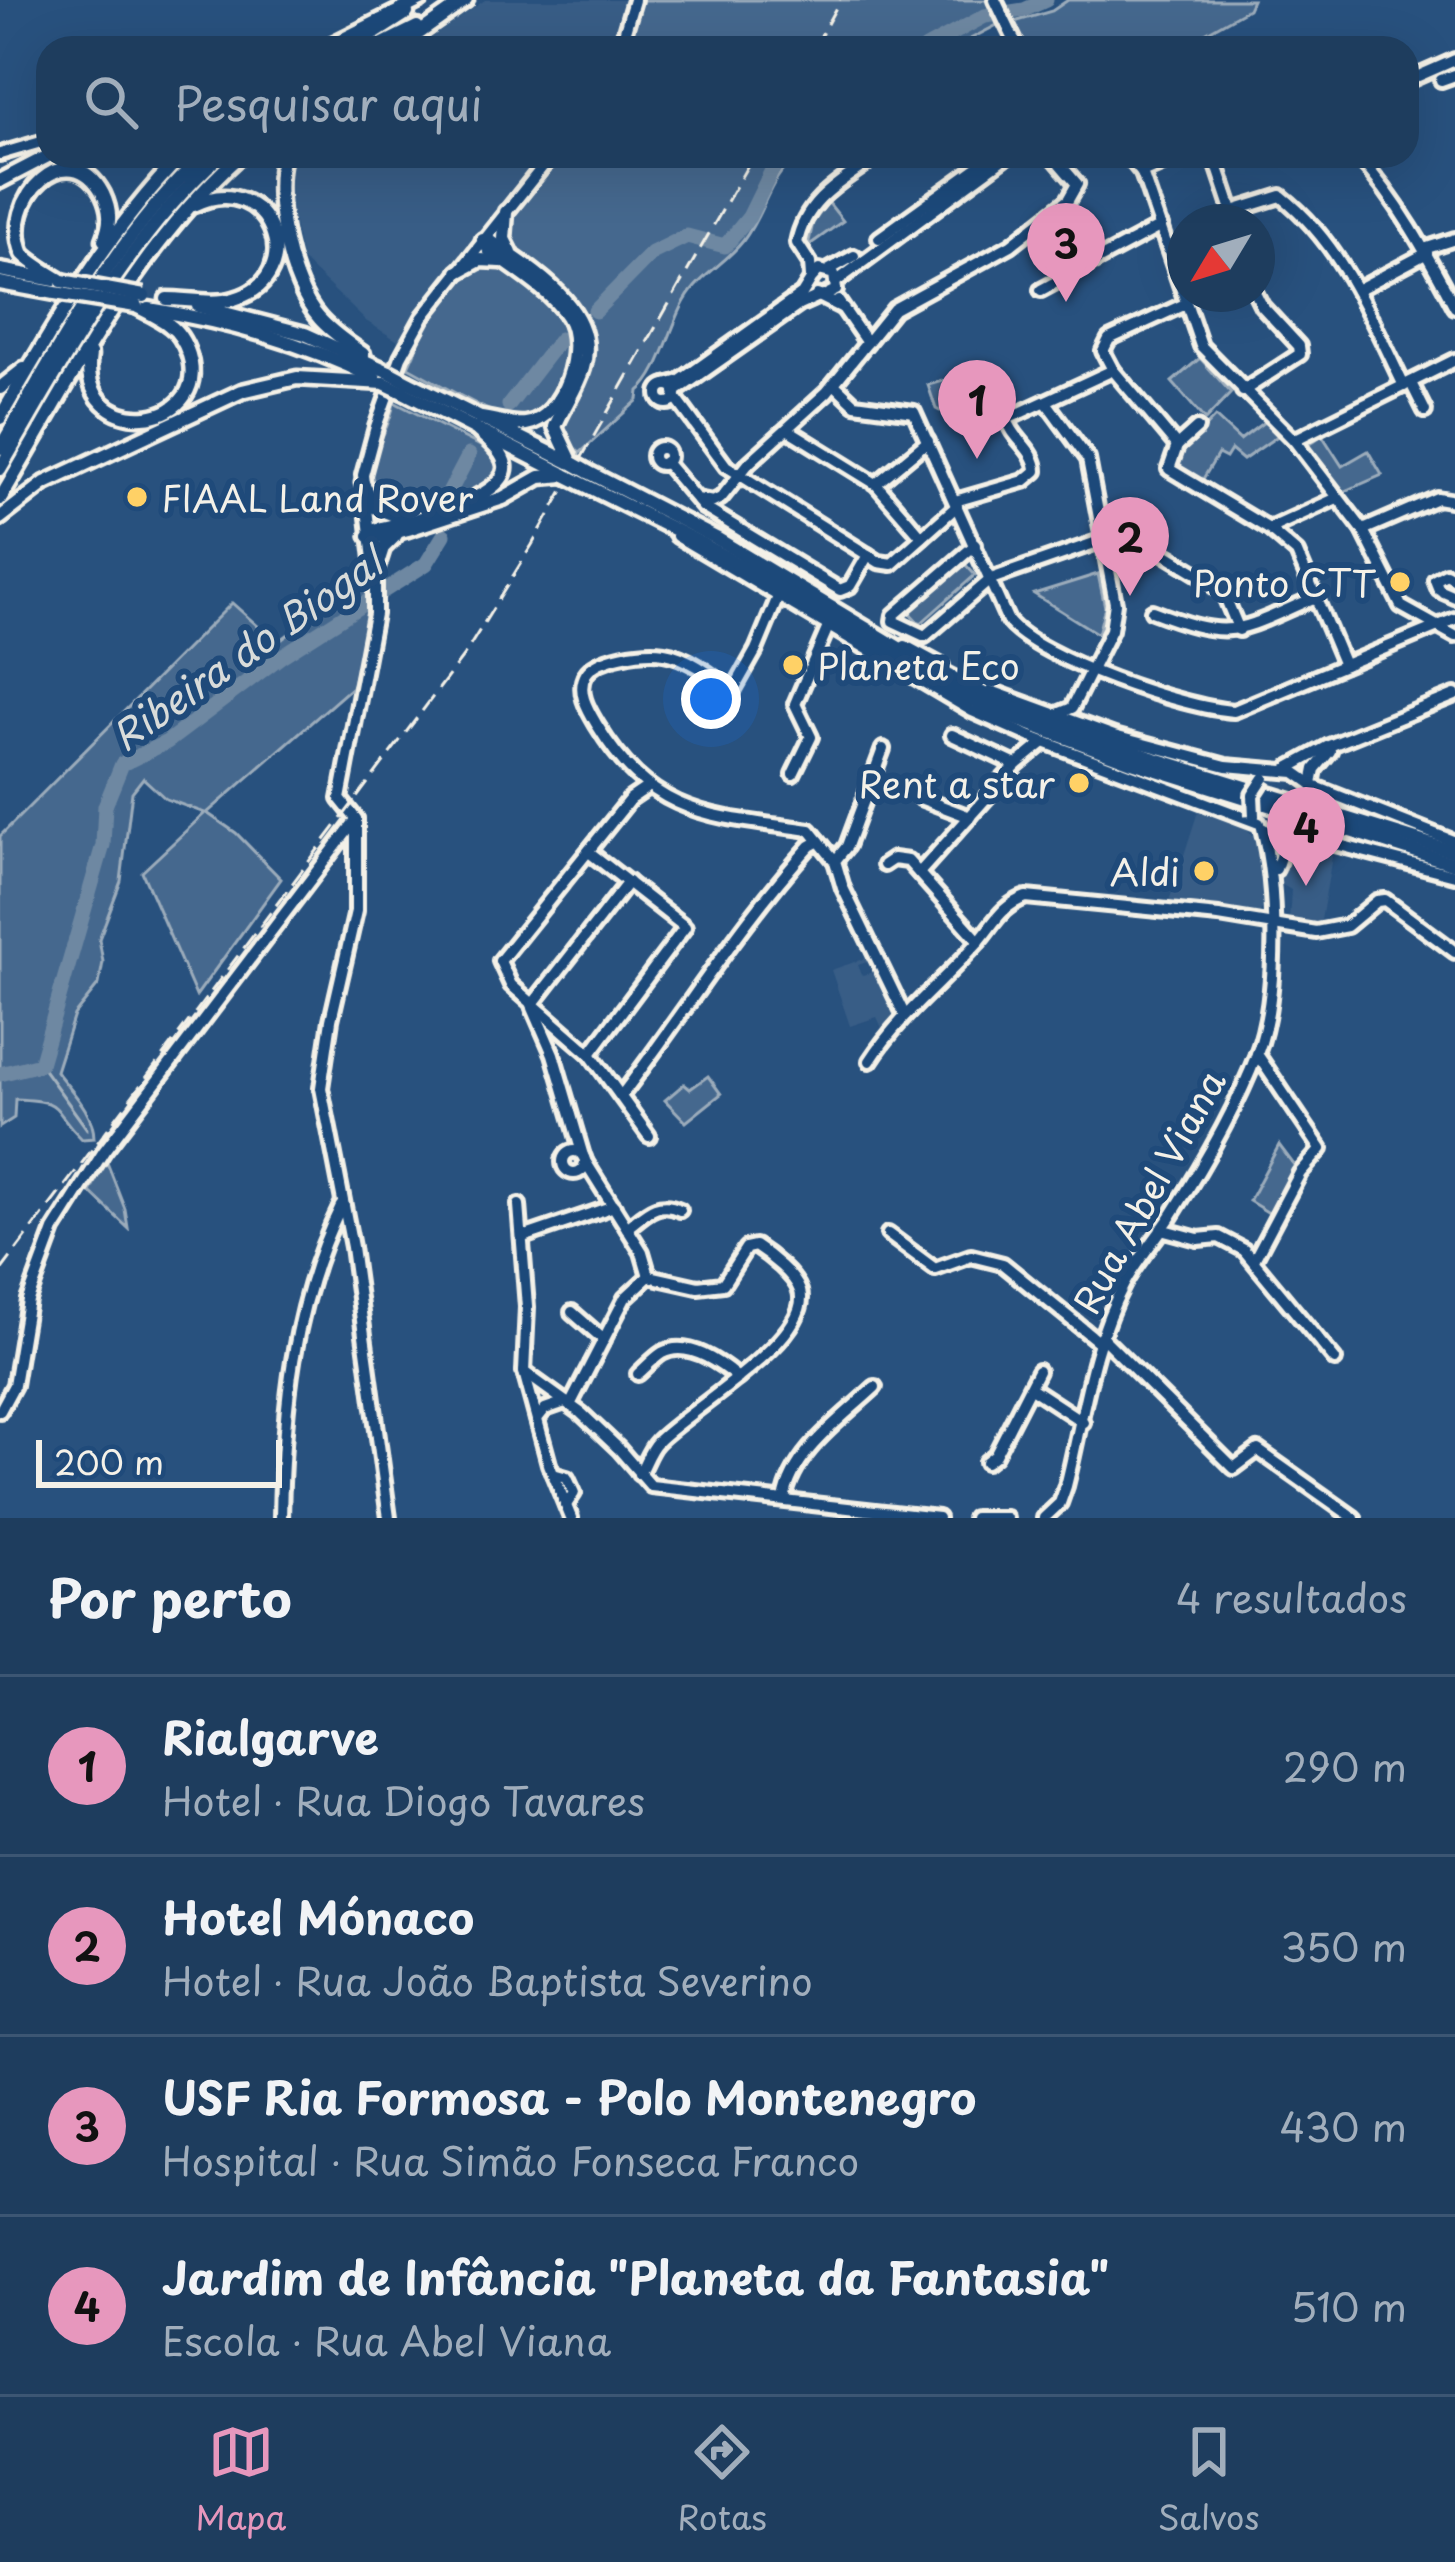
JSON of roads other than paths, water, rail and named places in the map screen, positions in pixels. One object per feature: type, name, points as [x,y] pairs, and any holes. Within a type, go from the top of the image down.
[{"type":"main road","points":[[350,36],[425,0]]},
{"type":"main road","points":[[370,36],[425,0]]},
{"type":"main road","points":[[415,36],[466,0]]},
{"type":"main road","points":[[400,36],[450,11]]},
{"type":"main road","points":[[0,181],[36,162]]},
{"type":"main road","points":[[59,287],[25,256],[8,226],[9,206],[18,190],[41,172],[59,168],[81,173],[106,201],[108,230],[87,273]]},
{"type":"main road","points":[[0,418],[87,273],[170,168]]},
{"type":"main road","points":[[0,448],[103,275],[190,168]]},
{"type":"main road","points":[[0,469],[115,277],[166,209],[207,168]]},
{"type":"main road","points":[[0,499],[106,316],[175,221],[227,168]]},
{"type":"main road","points":[[282,168],[279,201],[297,279],[307,301],[320,320],[385,375]]},
{"type":"main road","points":[[0,287],[231,300],[268,275],[276,250],[269,222],[246,201],[231,197],[204,200],[175,221]]},
{"type":"main road","points":[[478,423],[523,424],[538,419],[556,400],[576,355],[568,317],[512,262],[504,239],[506,212]]},
{"type":"main road","points":[[483,240],[563,298],[582,327],[583,369],[555,428],[568,469]]},
{"type":"main road","points":[[458,272],[480,260],[512,262]]},
{"type":"main road","points":[[0,270],[285,339],[385,375]]},
{"type":"main road","points":[[167,299],[272,323],[385,375],[585,478],[989,709],[1132,763],[1455,864]]},
{"type":"main road","points":[[106,316],[89,364],[95,392],[115,412],[156,416],[170,411],[187,390],[191,364],[179,334],[136,306]]},
{"type":"main road","points":[[0,388],[17,377],[40,350]]},
{"type":"main road","points":[[0,518],[45,483],[242,391],[297,378],[385,375]]},
{"type":"main road","points":[[375,580],[383,548],[410,524],[499,485],[506,469],[504,460],[478,423]]},
{"type":"main road","points":[[369,536],[502,498],[540,477],[568,469]]},
{"type":"main road","points":[[585,478],[702,531],[960,682],[1078,733],[1455,852]]},
{"type":"main road","points":[[363,483],[376,508],[410,524]]},
{"type":"street","points":[[624,36],[634,0]]},
{"type":"street","points":[[997,4],[1012,36]]},
{"type":"street","points":[[1419,76],[1455,61]]},
{"type":"street","points":[[1442,80],[1455,74]]},
{"type":"street","points":[[0,154],[36,144]]},
{"type":"street","points":[[389,1518],[352,1247],[321,1088],[356,910],[356,819],[340,799],[375,614],[363,483],[376,427],[401,357],[423,317],[541,168]]},
{"type":"street","points":[[862,168],[814,204],[796,243],[832,278],[841,307],[867,343]]},
{"type":"street","points":[[673,397],[799,305],[821,296],[845,263],[976,168]]},
{"type":"street","points":[[811,279],[832,278],[848,269],[990,168]]},
{"type":"street","points":[[697,499],[713,502],[721,498],[739,474],[834,384],[902,303],[1011,244],[1068,200],[1077,184],[1063,168]]},
{"type":"street","points":[[1138,168],[1142,172]]},
{"type":"street","points":[[1142,168],[1167,246]]},
{"type":"street","points":[[1142,172],[1151,168]]},
{"type":"street","points":[[1218,168],[1230,204]]},
{"type":"street","points":[[1369,168],[1425,251],[1455,307]]},
{"type":"street","points":[[1263,204],[1281,196],[1308,217],[1358,290],[1424,411]]},
{"type":"street","points":[[1041,290],[1161,226]]},
{"type":"street","points":[[1358,290],[1455,238]]},
{"type":"street","points":[[806,256],[812,289],[841,307]]},
{"type":"street","points":[[673,397],[680,381],[802,294],[811,279]]},
{"type":"street","points":[[1168,312],[1109,339],[1103,351],[1112,370],[1177,446]]},
{"type":"street","points":[[1188,312],[1201,346],[1294,440],[1363,530],[1401,606],[1408,629],[1402,640]]},
{"type":"street","points":[[1243,392],[1300,354],[1299,346],[1268,312]]},
{"type":"street","points":[[1294,440],[1455,360]]},
{"type":"street","points":[[673,397],[726,466],[868,555],[892,564],[956,504],[1024,481],[1036,471],[1034,457],[1007,419],[1112,370]]},
{"type":"street","points":[[834,384],[855,404],[914,412],[1015,629],[1088,669],[1211,710],[1234,711],[1455,619]]},
{"type":"street","points":[[1046,402],[1088,459],[1115,603],[1111,630],[1077,697],[1066,712],[1055,715]]},
{"type":"street","points":[[1197,428],[1177,446],[1169,469],[1269,529],[1298,553],[1344,665]]},
{"type":"street","points":[[787,429],[876,484],[922,537]]},
{"type":"street","points":[[876,484],[928,441]]},
{"type":"street","points":[[665,462],[697,499],[840,590],[850,586],[868,555]]},
{"type":"street","points":[[721,498],[724,518]]},
{"type":"street","points":[[1269,529],[1337,498]]},
{"type":"street","points":[[1363,530],[1437,498],[1455,500]]},
{"type":"street","points":[[649,516],[932,690],[1012,729],[1258,822],[1275,835],[1298,834],[1455,875]]},
{"type":"street","points":[[1137,537],[1224,594],[1239,629]]},
{"type":"street","points":[[975,545],[892,621],[925,636],[991,579],[1103,540]]},
{"type":"street","points":[[1455,579],[1446,574],[1435,580],[1439,590],[1455,597]]},
{"type":"street","points":[[778,597],[734,689],[727,690],[710,675],[664,652],[597,663],[585,676],[583,697],[616,754],[669,802],[688,810],[810,830],[835,861],[843,888],[904,1014]]},
{"type":"street","points":[[1152,611],[1200,629],[1231,633],[1316,597]]},
{"type":"street","points":[[1401,606],[1455,636]]},
{"type":"street","points":[[859,623],[999,695],[1084,726],[1226,766],[1274,774],[1295,772],[1314,788],[1455,842]]},
{"type":"street","points":[[793,774],[811,737],[795,704],[828,628]]},
{"type":"street","points":[[1258,822],[1253,795],[1274,774],[1455,695]]},
{"type":"street","points":[[1077,697],[1076,716],[1084,726]]},
{"type":"street","points":[[1012,729],[1024,746],[1016,765]]},
{"type":"street","points":[[952,735],[1016,765]]},
{"type":"street","points":[[1298,834],[1316,816],[1314,788],[1321,759],[1345,740]]},
{"type":"street","points":[[919,873],[1016,765],[1044,742]]},
{"type":"street","points":[[835,861],[847,846],[883,749]]},
{"type":"street","points":[[649,786],[630,799],[500,962],[511,986],[590,1054],[649,1136]]},
{"type":"street","points":[[920,798],[970,817]]},
{"type":"street","points":[[0,1412],[14,1384],[28,1300],[54,1230],[104,1151],[356,819]]},
{"type":"street","name":"Rua Abel Viana","points":[[1045,1518],[1060,1503],[1066,1486],[1100,1339],[1124,1283],[1222,1129],[1257,1054],[1267,1012],[1273,884],[1270,848],[1258,822]]},
{"type":"street","name":"Rua Abel Viana","points":[[1273,884],[1277,862],[1298,834]]},
{"type":"street","points":[[621,1096],[763,898],[819,841]]},
{"type":"street","points":[[590,852],[685,927],[590,1054]]},
{"type":"street","points":[[884,865],[900,858],[919,873],[979,941]]},
{"type":"street","points":[[532,1005],[628,883]]},
{"type":"street","points":[[869,1061],[904,1014],[979,941],[1002,909],[1026,898],[1332,931],[1385,900],[1455,952]]},
{"type":"street","points":[[532,1005],[553,1054],[584,1159],[642,1252],[649,1276]]},
{"type":"street","points":[[1254,1260],[1300,1173],[1321,1149],[1257,1054]]},
{"type":"street","points":[[281,1518],[283,1420],[298,1324],[321,1245],[342,1204]]},
{"type":"street","points":[[519,1205],[527,1306],[524,1372],[568,1512]]},
{"type":"street","points":[[627,1228],[656,1205],[680,1210]]},
{"type":"street","points":[[524,1237],[614,1206]]},
{"type":"street","points":[[1161,1229],[1198,1239],[1219,1238],[1244,1250],[1335,1360]]},
{"type":"street","points":[[888,1234],[935,1269],[979,1256],[1004,1264],[1100,1339],[1234,1468],[1258,1450],[1354,1518]]},
{"type":"street","points":[[639,1474],[656,1443],[781,1339],[801,1305],[800,1288],[754,1246],[746,1248],[723,1284],[711,1287],[649,1276]]},
{"type":"street","points":[[568,1404],[626,1298],[649,1276]]},
{"type":"street","points":[[572,1312],[604,1340]]},
{"type":"street","points":[[638,1374],[662,1353],[679,1349],[718,1361],[738,1378]]},
{"type":"street","points":[[986,1462],[995,1455],[1038,1371]]},
{"type":"street","points":[[524,1372],[619,1448],[650,1486],[938,1518]]},
{"type":"street","points":[[784,1500],[800,1460],[875,1387]]},
{"type":"street","points":[[1031,1388],[1082,1422]]},
{"type":"street","points":[[537,1419],[553,1404],[568,1404]]},
{"type":"street","points":[[974,1518],[1006,1518]]},
{"type":"waterway","name":"Ribeira do Biogal","points":[[948,36],[985,16],[1024,10],[1046,0]]},
{"type":"waterway","name":"Ribeira do Biogal","points":[[595,311],[652,253],[687,236],[725,246],[749,217],[773,168]]},
{"type":"waterway","name":"Ribeira do Biogal","points":[[509,405],[560,339]]},
{"type":"waterway","name":"Ribeira do Biogal","points":[[449,493],[469,455]]},
{"type":"waterway","name":"Ribeira do Biogal","points":[[0,1074],[40,1064],[103,845],[105,806],[122,764],[167,742],[280,657],[426,564],[444,535]]},
{"type":"waterway","points":[[40,1064],[87,1129]]},
{"type":"railway","points":[[820,36],[840,0]]},
{"type":"railway","points":[[0,1272],[465,654],[746,168]]},
{"type":"place","name":"USF Ria Formosa - Polo Montenegro","points":[[1066,302]]},
{"type":"place","name":"Rialgarve","points":[[977,459]]},
{"type":"place","name":"FIAAL Land Rover","points":[[137,497]]},
{"type":"place","name":"Ponto CTT","points":[[1400,582]]},
{"type":"place","name":"Hotel Mónaco","points":[[1130,596]]},
{"type":"place","name":"Planeta Eco","points":[[793,665]]},
{"type":"place","name":"Rent a star","points":[[1079,783]]},
{"type":"place","name":"Aldi","points":[[1204,871]]},
{"type":"place","name":"Jardim de Infância \"Planeta da Fantasia\"","points":[[1306,886]]}]
